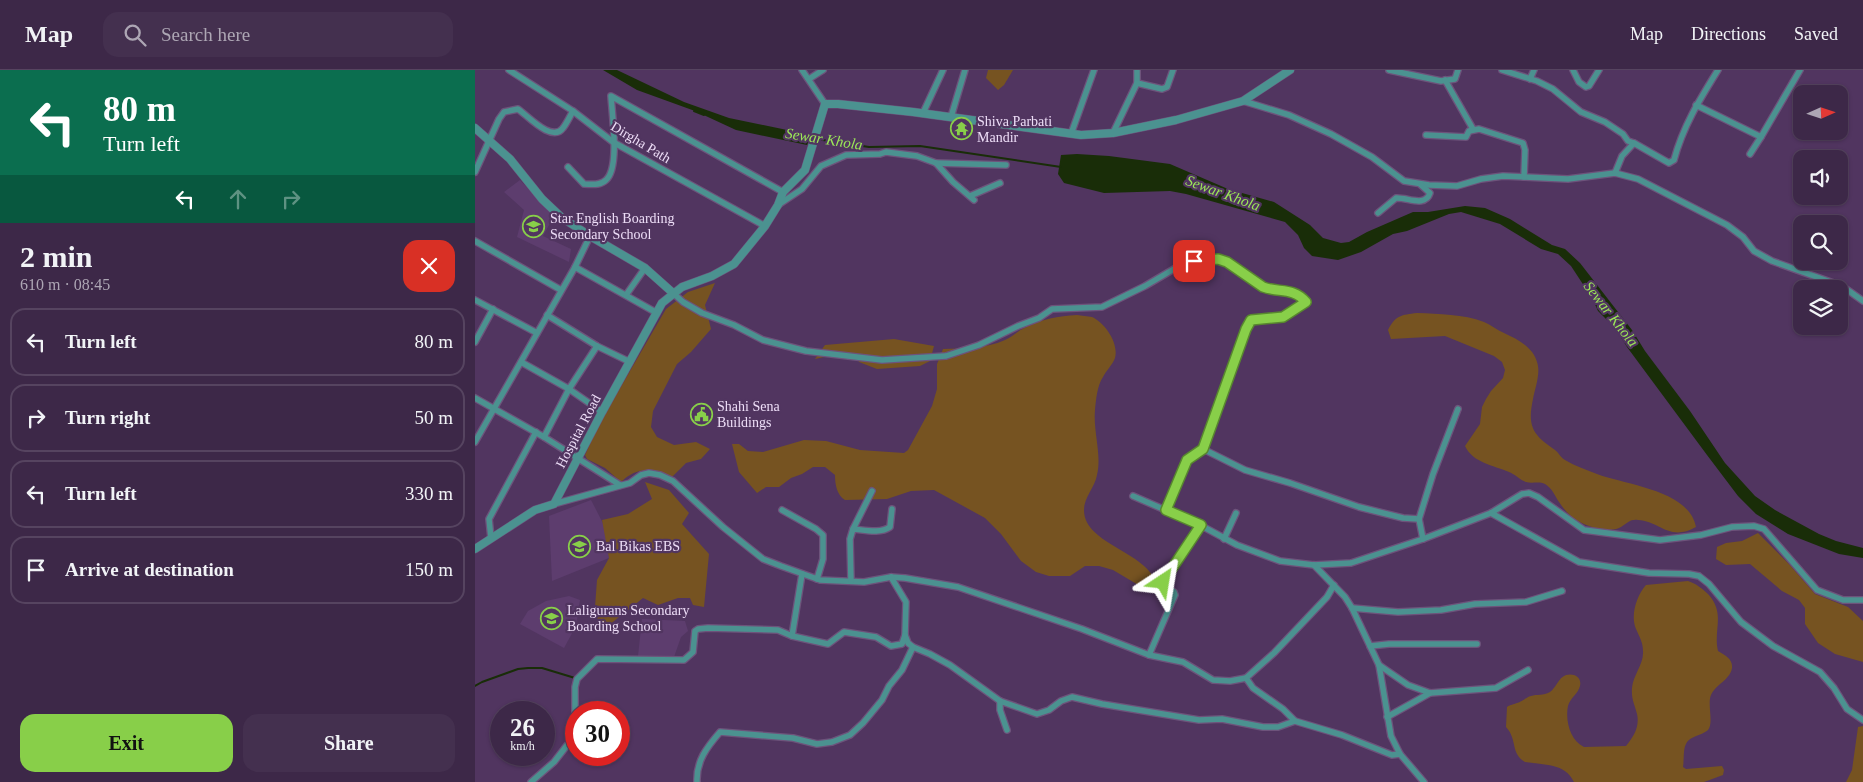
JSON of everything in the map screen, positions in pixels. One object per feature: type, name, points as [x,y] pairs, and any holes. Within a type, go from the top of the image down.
[{"type":"street","name":"Dirgha Path","points":[[509,70],[573,111],[613,142],[765,226]]},
{"type":"street","points":[[802,70],[825,104]]},
{"type":"street","points":[[809,79],[823,70]]},
{"type":"street","points":[[923,113],[943,70]]},
{"type":"street","points":[[951,117],[965,70]]},
{"type":"street","points":[[1071,134],[1094,70]]},
{"type":"street","points":[[1113,134],[1137,83],[1137,70]]},
{"type":"street","points":[[1137,83],[1162,89],[1167,87],[1173,70]]},
{"type":"street","points":[[825,104],[923,113],[1071,134],[1113,134],[1176,120],[1243,101],[1290,70]]},
{"type":"street","points":[[1389,70],[1441,81],[1455,79],[1458,70]]},
{"type":"street","points":[[1502,70],[1530,79],[1553,90],[1581,112],[1605,122],[1623,134],[1628,141],[1669,162],[1674,160],[1678,144],[1696,105],[1718,70]]},
{"type":"street","points":[[1530,79],[1534,70]]},
{"type":"street","points":[[1573,70],[1579,82],[1586,87],[1589,86],[1599,70]]},
{"type":"street","points":[[1751,154],[1800,70]]},
{"type":"street","points":[[1445,80],[1473,129]]},
{"type":"street","points":[[568,167],[584,184],[597,185],[606,180],[612,170],[611,96],[783,192]]},
{"type":"street","points":[[1243,101],[1289,115],[1331,134],[1373,157],[1404,181],[1419,184],[1457,186],[1481,179],[1503,176],[1568,179],[1615,173],[1638,179],[1727,226],[1743,237],[1754,251],[1771,261],[1842,286],[1863,301]]},
{"type":"street","points":[[673,293],[682,286],[712,276],[734,264],[765,226],[778,205],[783,192],[805,170],[825,104]]},
{"type":"street","points":[[1696,105],[1761,137]]},
{"type":"street","points":[[475,172],[504,112],[518,108],[547,132],[556,133],[563,130],[573,111]]},
{"type":"street","points":[[475,128],[510,159],[542,199],[561,217],[645,268],[683,302],[763,340],[806,351],[882,360],[946,356],[979,345],[1017,326],[1039,318],[1052,309],[1102,307],[1145,286],[1179,266],[1202,259],[1218,259],[1227,262],[1263,287],[1288,291],[1302,298],[1306,302],[1283,317],[1251,320],[1246,329],[1203,449],[1187,460],[1166,510]]},
{"type":"street","points":[[1426,135],[1466,137],[1469,131],[1479,129],[1523,143],[1525,150],[1524,177]]},
{"type":"street","points":[[1615,173],[1622,156],[1634,143]]},
{"type":"street","points":[[778,205],[802,189],[821,166],[846,155],[894,152],[917,156],[936,163],[1007,165]]},
{"type":"street","points":[[936,163],[953,182],[972,198],[1000,182]]},
{"type":"street","points":[[1378,213],[1396,198],[1421,201],[1429,197],[1430,192],[1419,184]]},
{"type":"street","points":[[475,442],[575,267],[590,236]]},
{"type":"street","points":[[475,241],[561,290]]},
{"type":"street","points":[[575,267],[657,313]]},
{"type":"street","points":[[626,295],[645,268]]},
{"type":"street","name":"Hospital Road","points":[[554,504],[662,303],[673,293]]},
{"type":"street","points":[[475,300],[537,333]]},
{"type":"street","points":[[475,342],[493,309]]},
{"type":"street","points":[[547,315],[597,346],[630,362]]},
{"type":"street","points":[[544,437],[569,389],[597,346]]},
{"type":"street","points":[[521,362],[569,389],[602,412]]},
{"type":"street","points":[[475,398],[536,432],[620,485]]},
{"type":"street","points":[[1423,539],[1419,519],[1433,474],[1458,409]]},
{"type":"street","points":[[491,538],[489,519],[536,432]]},
{"type":"street","points":[[1203,449],[1245,470],[1290,483],[1359,507],[1403,518],[1419,519]]},
{"type":"street","points":[[475,549],[535,510],[630,483],[641,475],[649,473],[660,475],[673,481],[723,527],[763,559],[802,574],[817,579],[864,582],[891,577],[905,578],[958,587],[1082,629],[1149,655],[1183,662],[1213,680],[1230,681],[1246,678],[1274,653],[1327,597],[1334,586]]},
{"type":"street","points":[[851,581],[850,539],[872,491]]},
{"type":"street","points":[[1133,496],[1201,525],[1237,546],[1280,561],[1314,565],[1351,563],[1423,539],[1491,513],[1522,494],[1529,493],[1538,496],[1583,530],[1660,540],[1701,535],[1732,527],[1753,526],[1763,529],[1817,590],[1843,600],[1863,600]]},
{"type":"street","points":[[853,529],[873,531],[888,529],[890,527],[892,509]]},
{"type":"street","points":[[782,510],[823,535],[823,559],[817,579]]},
{"type":"street","points":[[1224,538],[1237,513]]},
{"type":"street","points":[[1491,513],[1579,562],[1649,573],[1699,576],[1718,594],[1741,622],[1773,646],[1820,672],[1834,688],[1847,709],[1863,720]]},
{"type":"street","points":[[1149,655],[1175,595],[1164,584],[1163,580],[1201,525]]},
{"type":"street","points":[[1314,565],[1352,608],[1379,665],[1391,736],[1400,754],[1424,782]]},
{"type":"street","points":[[792,636],[802,574]]},
{"type":"street","points":[[531,782],[554,762],[575,735],[575,687],[577,679],[597,659],[684,660],[693,652],[694,635],[698,629],[778,630],[792,636],[828,644],[844,632],[876,637],[891,646],[902,644],[905,635],[906,602],[891,577]]},
{"type":"street","points":[[1352,608],[1398,612],[1441,610],[1475,604],[1526,602],[1563,591]]},
{"type":"street","points":[[905,635],[908,643],[913,647],[950,665],[1000,701],[1037,714],[1049,710],[1061,701],[1072,697],[1199,720],[1222,720],[1263,727],[1278,727],[1295,721]]},
{"type":"street","points":[[1370,646],[1389,644],[1477,644]]},
{"type":"street","points":[[697,782],[699,762],[705,749],[720,732],[793,738],[817,744],[832,742],[849,735],[863,723],[882,700],[889,686],[902,670],[913,647]]},
{"type":"street","points":[[1379,665],[1409,686],[1430,693],[1497,688],[1528,670]]},
{"type":"street","points":[[1246,678],[1253,688],[1283,709],[1295,721],[1343,735],[1393,755],[1400,754]]},
{"type":"street","points":[[1387,717],[1430,693]]},
{"type":"street","points":[[1000,701],[1000,710],[1007,730]]},
{"type":"shaded area","points":[[988,70],[1013,70],[1004,85],[998,90],[986,78]]},
{"type":"shaded area","name":"Star English Boarding Secondary School","points":[[520,180],[554,216],[543,236],[571,249],[569,262],[517,237],[524,210],[504,192]]},
{"type":"shaded area","points":[[715,283],[705,305],[711,329],[691,352],[677,364],[653,411],[651,427],[657,437],[674,445],[696,442],[710,449],[701,459],[686,463],[672,477],[645,470],[634,473],[621,482],[605,468],[587,459],[585,455],[598,426],[666,309],[688,292]]},
{"type":"shaded area","points":[[1417,313],[1476,319],[1487,323],[1524,344],[1532,352],[1538,366],[1531,417],[1533,429],[1541,440],[1564,459],[1577,466],[1669,497],[1682,505],[1691,515],[1696,527],[1687,531],[1672,532],[1646,521],[1635,520],[1615,529],[1595,528],[1579,522],[1570,516],[1545,484],[1526,482],[1511,473],[1478,460],[1465,446],[1480,424],[1482,407],[1486,399],[1503,378],[1505,370],[1502,362],[1494,356],[1445,336],[1391,339],[1388,330],[1396,319],[1403,315]]},
{"type":"shaded area","points":[[1077,315],[1092,317],[1102,324],[1113,340],[1116,352],[1115,358],[1104,375],[1097,393],[1095,426],[1098,467],[1096,479],[1084,505],[1087,522],[1106,541],[1144,566],[1153,576],[1157,588],[1149,589],[1140,586],[1113,570],[1099,566],[1085,566],[1070,576],[1049,576],[1036,572],[1021,561],[1001,534],[985,518],[934,490],[911,491],[887,499],[845,500],[837,489],[835,475],[825,467],[813,467],[791,478],[779,487],[766,487],[757,493],[739,472],[732,444],[739,444],[748,451],[763,452],[804,440],[826,441],[860,450],[904,453],[908,450],[932,406],[937,389],[937,364],[943,349],[974,348],[990,345],[1005,340],[1037,322]]},
{"type":"shaded area","points":[[894,339],[934,346],[930,361],[920,366],[877,369],[859,362],[856,355],[839,352],[815,359],[825,345]]},
{"type":"shaded area","points":[[645,482],[669,490],[689,513],[682,524],[709,554],[704,607],[693,605],[690,598],[678,598],[658,605],[643,598],[599,633],[595,607],[597,580],[609,558],[602,520],[628,514],[652,499]]},
{"type":"shaded area","name":"Bal Bikas EBS","points":[[591,500],[608,533],[609,558],[552,581],[549,516]]},
{"type":"shaded area","points":[[1758,533],[1815,594],[1848,607],[1863,621],[1863,662],[1835,654],[1818,643],[1805,624],[1805,608],[1799,600],[1782,591],[1750,564],[1726,565],[1716,559],[1717,547],[1726,543],[1742,541]]},
{"type":"shaded area","points":[[1688,581],[1701,588],[1713,601],[1718,615],[1718,651],[1730,660],[1732,668],[1729,676],[1711,695],[1710,727],[1703,733],[1690,739],[1685,746],[1683,767],[1686,769],[1722,766],[1724,770],[1723,775],[1704,782],[1574,782],[1560,768],[1525,762],[1520,758],[1517,755],[1510,732],[1506,727],[1507,707],[1533,695],[1550,692],[1561,678],[1566,675],[1577,676],[1580,680],[1579,689],[1569,703],[1567,712],[1568,724],[1575,740],[1584,747],[1626,746],[1638,723],[1632,695],[1634,679],[1643,656],[1641,639],[1634,624],[1637,600],[1646,585]]},
{"type":"shaded area","name":"Laligurans Secondary Boarding School","points":[[569,596],[580,600],[576,626],[564,648],[520,624],[528,611],[546,601]]},
{"type":"shaded area","points":[[642,619],[685,621],[688,631],[681,637],[674,657],[638,656]]},
{"type":"shaded area","points":[[1863,726],[1863,782],[1846,782],[1852,770],[1858,727]]},
{"type":"water","points":[[603,70],[617,70],[684,102],[729,118],[811,135],[807,145],[736,130],[695,111],[637,90]]},
{"type":"water","points":[[1077,154],[1170,164],[1228,189],[1274,202],[1310,225],[1323,238],[1341,243],[1349,242],[1413,212],[1428,212],[1465,206],[1485,208],[1510,219],[1552,245],[1565,249],[1580,263],[1632,330],[1725,463],[1755,496],[1775,510],[1819,534],[1836,541],[1863,548],[1863,558],[1839,554],[1788,534],[1756,514],[1738,496],[1627,347],[1615,328],[1598,311],[1592,298],[1571,266],[1558,254],[1541,249],[1500,224],[1461,212],[1449,214],[1407,231],[1393,234],[1361,252],[1338,260],[1312,256],[1304,248],[1298,235],[1285,222],[1170,191],[1104,193],[1064,183],[1058,174],[1061,155]]},
{"type":"waterway","name":"Sewar Khola","points":[[694,111],[704,115]]},
{"type":"waterway","name":"Sewar Khola","points":[[816,139],[869,147],[920,146],[1061,167]]},
{"type":"waterway","points":[[475,686],[518,669],[528,668],[542,668],[575,678]]},
{"type":"place","name":"Shiva Parbati Mandir","points":[[961,129]]},
{"type":"place","name":"Star English Boarding Secondary School","points":[[534,226]]},
{"type":"place","name":"Shahi Sena Buildings","points":[[701,414]]},
{"type":"place","name":"Bal Bikas EBS","points":[[580,546]]},
{"type":"place","name":"Laligurans Secondary Boarding School","points":[[551,618]]},
{"type":"route","points":[[1163,582],[1201,525],[1166,510],[1187,460],[1203,449],[1246,329],[1251,320],[1283,317],[1306,302],[1288,291],[1263,287],[1227,262],[1218,259],[1194,261]]}]
